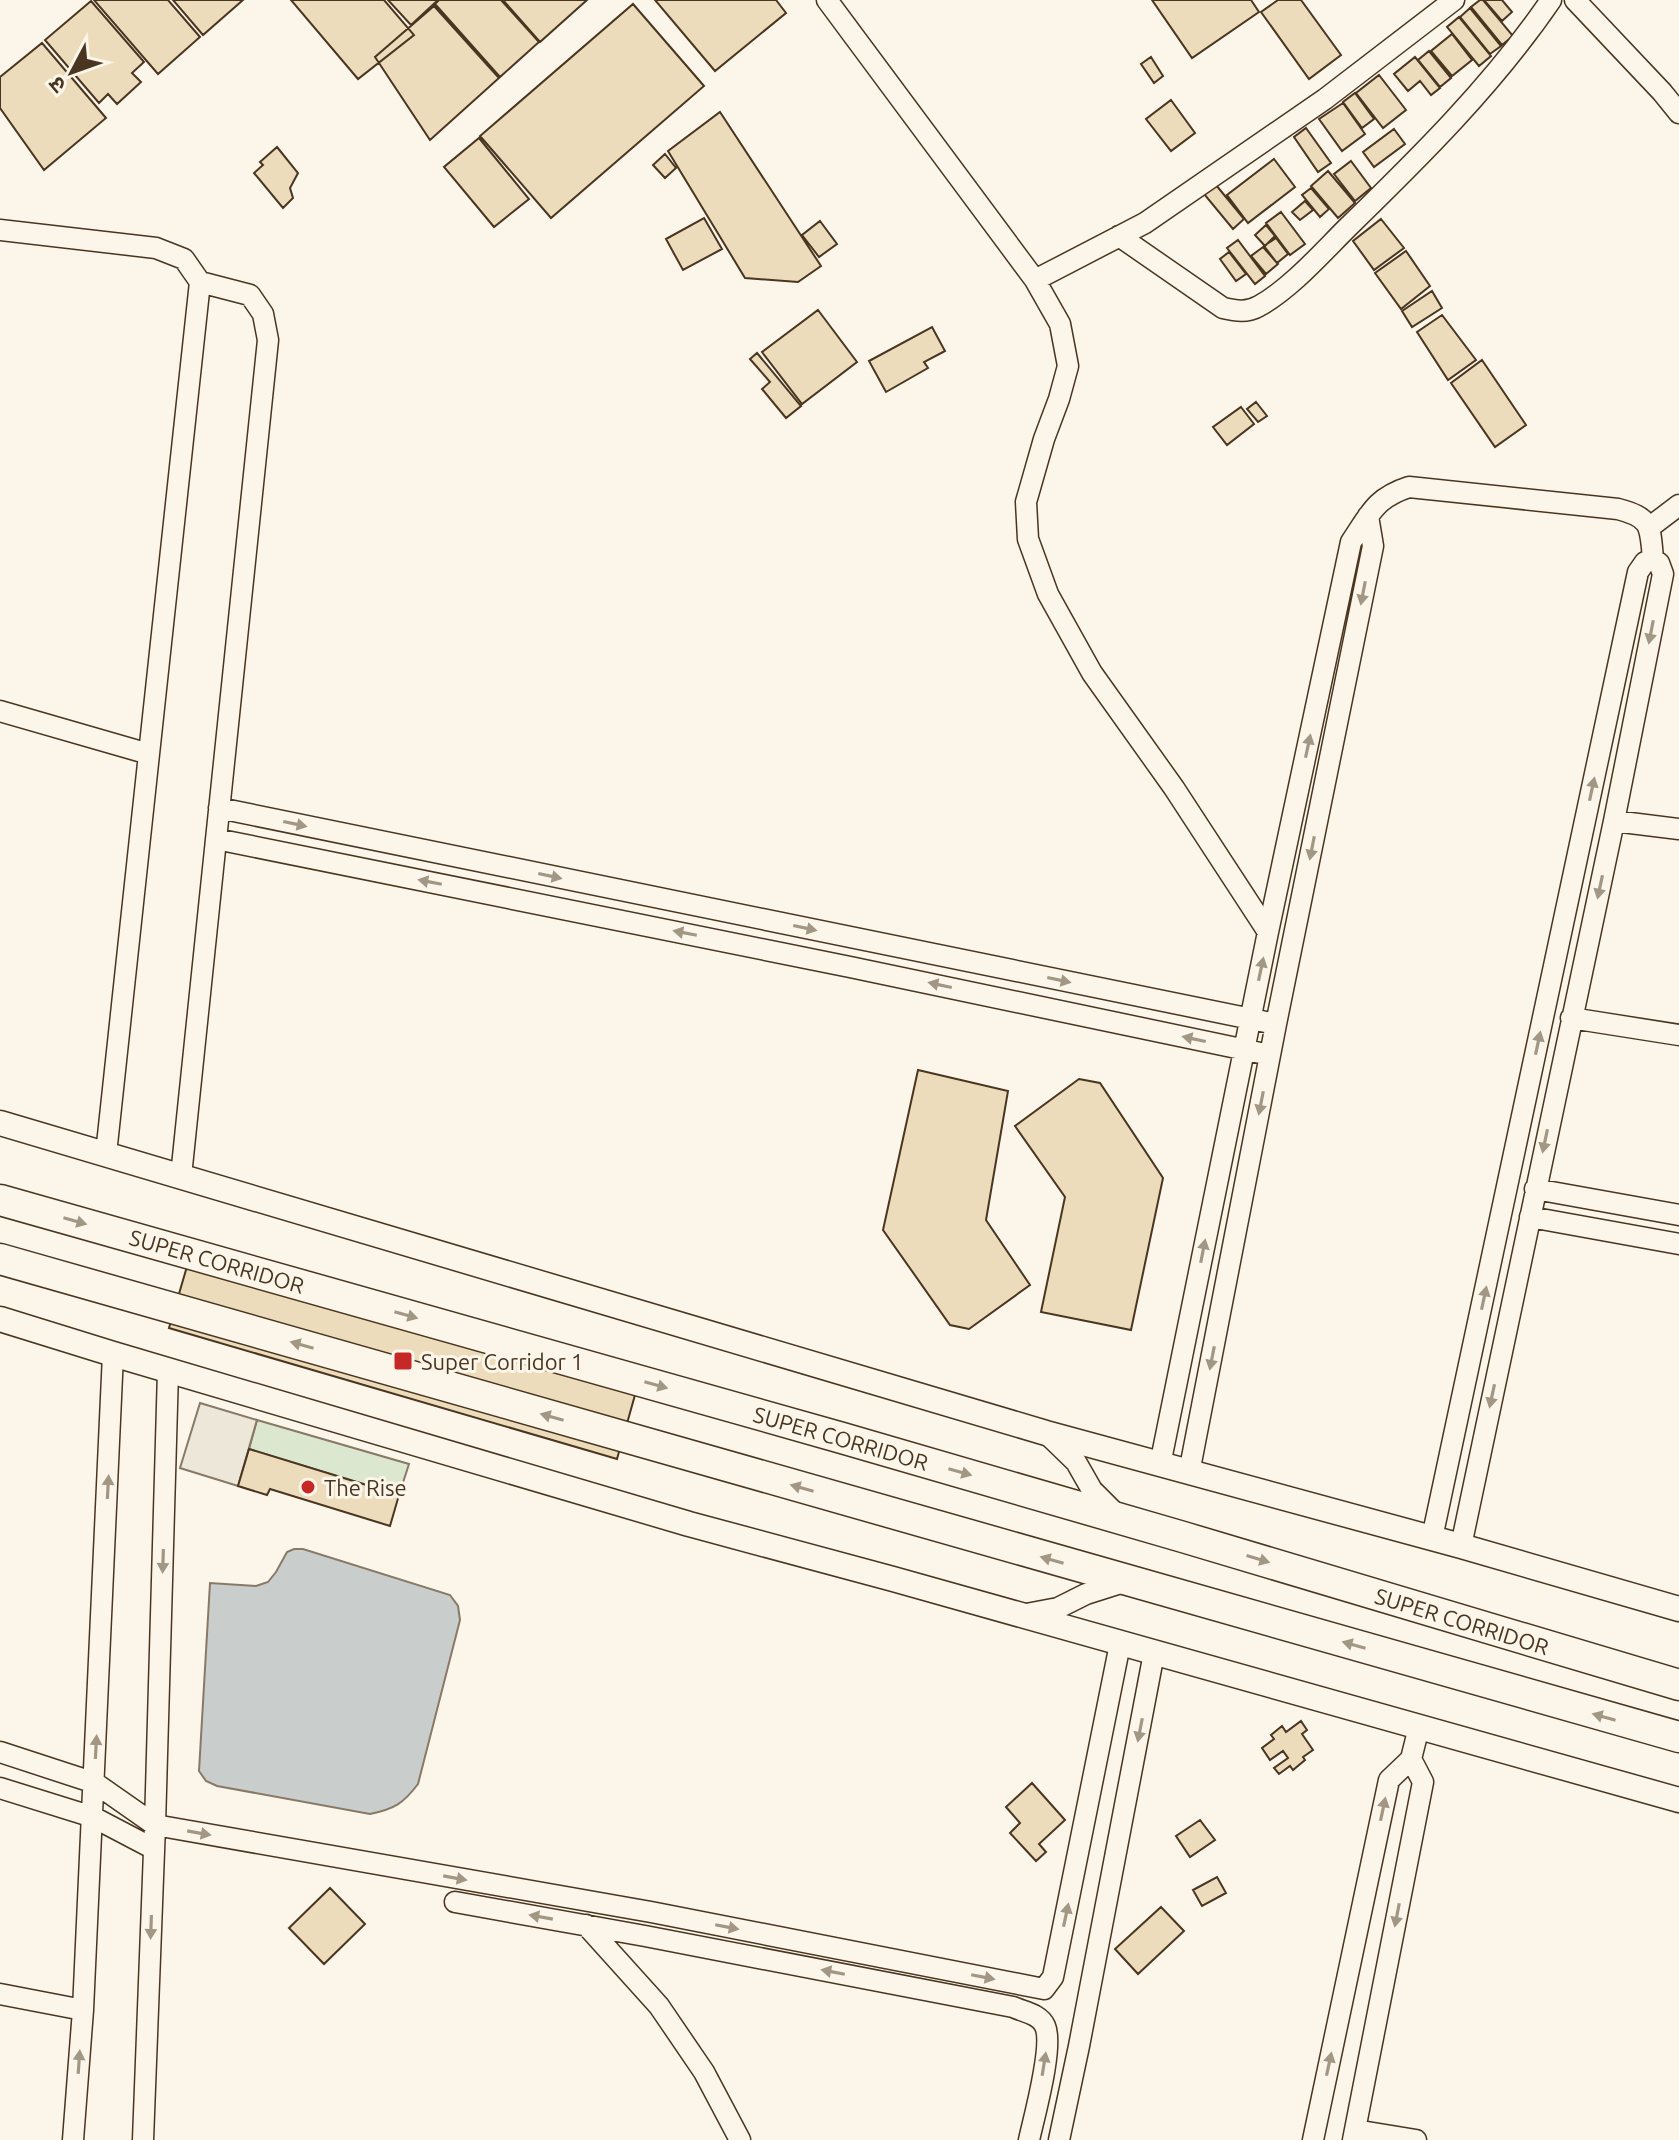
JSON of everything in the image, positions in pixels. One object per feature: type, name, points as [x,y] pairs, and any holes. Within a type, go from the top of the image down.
[{"type":"main road","name":"SUPER CORRIDOR","points":[[0,1200],[826,1433],[1679,1685]]},
{"type":"main road","points":[[0,1259],[1679,1737]]},
{"type":"street","points":[[827,0],[1035,280],[1060,324],[1068,366],[1026,502],[1028,539],[1048,594],[1092,673],[1174,788],[1268,932]]},
{"type":"street","points":[[1035,280],[1145,223],[1325,99],[1454,0]]},
{"type":"street","points":[[1119,236],[1223,308],[1242,312],[1258,307],[1295,279],[1397,180],[1474,98],[1529,32],[1551,0]]},
{"type":"street","points":[[1575,0],[1679,113]]},
{"type":"street","points":[[0,230],[156,248],[184,259],[200,282],[250,295],[263,314],[268,340],[181,1176]]},
{"type":"street","points":[[106,1154],[200,282]]},
{"type":"street","points":[[1160,1465],[1351,542],[1378,503],[1391,493],[1409,487],[1618,509],[1637,514],[1650,527],[1653,559]]},
{"type":"street","points":[[1650,527],[1679,505]]},
{"type":"street","points":[[1189,1473],[1373,546],[1368,516]]},
{"type":"street","points":[[1461,1546],[1663,574],[1659,563],[1653,559]]},
{"type":"street","points":[[1432,1538],[1638,572],[1645,562],[1653,559]]},
{"type":"street","points":[[0,711],[149,754]]},
{"type":"street","points":[[219,808],[1276,1024]]},
{"type":"street","points":[[1614,821],[1679,829]]},
{"type":"street","points":[[216,839],[834,963],[1270,1055]]},
{"type":"street","points":[[1571,1018],[1679,1035]]},
{"type":"street","points":[[0,1123],[1046,1433],[1679,1609]]},
{"type":"street","points":[[1535,1189],[1679,1215]]},
{"type":"street","points":[[1530,1217],[1679,1244]]},
{"type":"street","points":[[0,1319],[689,1524],[1679,1800]]},
{"type":"street","points":[[73,2140],[95,1783],[113,1354]]},
{"type":"street","points":[[143,2140],[168,1371]]},
{"type":"street","points":[[1046,1433],[1076,1462],[1092,1490],[1121,1519]]},
{"type":"street","points":[[1021,1615],[1058,1608],[1086,1594],[1127,1581]]},
{"type":"street","points":[[0,1752],[95,1783],[155,1825],[651,1912],[1044,1989],[1053,1977],[1120,1644]]},
{"type":"street","points":[[1059,2140],[1154,1653]]},
{"type":"street","points":[[1313,2140],[1389,1780],[1411,1759],[1419,1727]]},
{"type":"street","points":[[1411,1759],[1423,1782],[1354,2135],[1416,2140]]},
{"type":"street","points":[[0,1788],[93,1817],[154,1849]]},
{"type":"street","points":[[455,1902],[1013,2007],[1036,2016],[1046,2027],[1047,2055],[1029,2140]]},
{"type":"street","points":[[586,1925],[659,2006],[704,2072],[740,2140]]},
{"type":"street","points":[[0,1994],[83,2010]]},
{"type":"green space","points":[[257,1420],[409,1464],[399,1495],[249,1449]]},
{"type":"shaded area","points":[[200,1403],[257,1420],[238,1486],[180,1468]]},
{"type":"shaded area","points":[[303,1549],[450,1595],[458,1606],[460,1620],[418,1784],[403,1801],[386,1810],[370,1814],[217,1786],[206,1781],[199,1771],[210,1583],[256,1586],[268,1582],[287,1552]]},
{"type":"building","points":[[94,0],[168,0],[200,37],[158,74]]},
{"type":"building","points":[[173,0],[243,0],[203,35]]},
{"type":"building","points":[[291,0],[384,0],[414,35],[358,79]]},
{"type":"building","points":[[388,0],[438,0],[411,25]]},
{"type":"building","points":[[439,0],[501,0],[539,42],[500,77],[435,4]]},
{"type":"building","points":[[503,0],[587,0],[540,42]]},
{"type":"building","points":[[655,0],[776,0],[786,13],[715,71]]},
{"type":"building","points":[[1152,0],[1251,0],[1259,12],[1192,58]]},
{"type":"building","points":[[1278,0],[1301,0],[1341,55],[1309,79],[1261,12]]},
{"type":"building","points":[[1480,0],[1513,36],[1502,45],[1471,7]]},
{"type":"building","points":[[1484,0],[1502,0],[1512,12],[1502,21]]},
{"type":"building","points":[[91,1],[144,62],[132,73],[141,82],[117,104],[108,94],[99,103],[45,40]]},
{"type":"building","points":[[633,4],[704,86],[551,218],[480,136]]},
{"type":"building","points":[[434,6],[499,78],[430,140],[375,57]]},
{"type":"building","points":[[1470,8],[1501,46],[1490,54],[1460,17]]},
{"type":"building","points":[[1459,17],[1491,56],[1479,66],[1447,27]]},
{"type":"building","points":[[1452,34],[1472,60],[1452,76],[1431,51]]},
{"type":"building","points":[[42,43],[106,118],[44,170],[0,108],[0,77]]},
{"type":"building","points":[[1429,51],[1451,78],[1440,87],[1418,60]]},
{"type":"building","points":[[1151,57],[1163,76],[1154,83],[1141,64]]},
{"type":"building","points":[[1415,57],[1440,88],[1431,95],[1420,81],[1408,91],[1394,74]]},
{"type":"building","points":[[1379,75],[1406,110],[1383,128],[1356,93]]},
{"type":"building","points":[[1355,93],[1374,119],[1362,128],[1343,102]]},
{"type":"building","points":[[1171,100],[1195,133],[1171,151],[1146,119]]},
{"type":"building","points":[[1343,103],[1365,134],[1342,151],[1319,119]]},
{"type":"building","points":[[720,112],[821,266],[798,282],[745,278],[668,151]]},
{"type":"building","points":[[1306,128],[1331,163],[1318,172],[1294,137]]},
{"type":"building","points":[[1394,129],[1405,144],[1374,167],[1363,152]]},
{"type":"building","points":[[479,138],[529,199],[494,227],[444,167]]},
{"type":"building","points":[[277,147],[298,173],[290,188],[293,198],[283,208],[254,173],[263,165],[260,162]]},
{"type":"building","points":[[665,154],[676,168],[665,178],[653,165]]},
{"type":"building","points":[[1274,159],[1295,187],[1248,223],[1227,195]]},
{"type":"building","points":[[1351,161],[1371,188],[1355,201],[1334,174]]},
{"type":"building","points":[[1328,171],[1355,203],[1338,218],[1311,186]]},
{"type":"building","points":[[1216,185],[1244,219],[1233,229],[1204,194]]},
{"type":"building","points":[[1311,188],[1329,209],[1320,217],[1302,195]]},
{"type":"building","points":[[1305,201],[1313,210],[1300,220],[1292,212]]},
{"type":"building","points":[[1281,212],[1305,244],[1290,255],[1266,223]]},
{"type":"building","points":[[704,218],[722,249],[683,270],[666,239]]},
{"type":"building","points":[[1381,219],[1404,248],[1374,270],[1353,241]]},
{"type":"building","points":[[820,221],[837,244],[819,257],[802,235]]},
{"type":"building","points":[[1266,225],[1275,236],[1265,246],[1255,235]]},
{"type":"building","points":[[1276,238],[1288,254],[1277,263],[1264,246]]},
{"type":"building","points":[[1238,240],[1265,276],[1255,284],[1227,248]]},
{"type":"building","points":[[1263,247],[1278,264],[1266,274],[1251,256]]},
{"type":"building","points":[[1406,251],[1430,286],[1401,309],[1375,273]]},
{"type":"building","points":[[1229,252],[1246,274],[1236,281],[1220,259]]},
{"type":"building","points":[[1432,291],[1442,308],[1412,327],[1402,311]]},
{"type":"building","points":[[818,310],[857,362],[802,404],[762,352]]},
{"type":"building","points":[[1442,315],[1476,360],[1448,380],[1417,332]]},
{"type":"building","points":[[932,327],[945,351],[924,362],[928,368],[886,392],[869,361]]},
{"type":"building","points":[[757,353],[801,406],[786,418],[762,389],[770,382],[750,359]]},
{"type":"building","points":[[1482,360],[1526,425],[1495,447],[1451,383]]},
{"type":"building","points":[[1256,402],[1267,416],[1258,422],[1247,409]]},
{"type":"building","points":[[1241,407],[1254,424],[1227,445],[1213,427]]},
{"type":"building","points":[[918,1070],[1008,1091],[986,1220],[1030,1285],[969,1329],[950,1325],[883,1230]]},
{"type":"building","points":[[1079,1079],[1100,1083],[1163,1178],[1131,1330],[1041,1312],[1065,1197],[1015,1126]]},
{"type":"building","name":"Super Corridor 1","points":[[188,1263],[635,1395],[617,1459],[169,1328]]},
{"type":"building","name":"The Rise","points":[[249,1449],[399,1495],[390,1526],[270,1489],[267,1495],[238,1486]]},
{"type":"building","points":[[1301,1721],[1307,1730],[1302,1734],[1313,1750],[1293,1770],[1290,1766],[1279,1774],[1274,1768],[1288,1758],[1283,1751],[1270,1760],[1262,1748],[1274,1739],[1271,1735],[1282,1726],[1286,1732]]},
{"type":"building","points":[[1032,1783],[1065,1820],[1039,1844],[1046,1852],[1036,1861],[1010,1833],[1020,1823],[1006,1807]]},
{"type":"building","points":[[1200,1820],[1215,1840],[1190,1857],[1176,1836]]},
{"type":"building","points":[[1217,1877],[1226,1893],[1202,1906],[1193,1890]]},
{"type":"building","points":[[330,1888],[365,1924],[324,1964],[289,1928]]},
{"type":"building","points":[[1161,1907],[1184,1931],[1138,1974],[1115,1949]]},
{"type":"place","name":"Super Corridor 1","points":[[403,1361]]},
{"type":"place","name":"The Rise","points":[[308,1487]]}]
